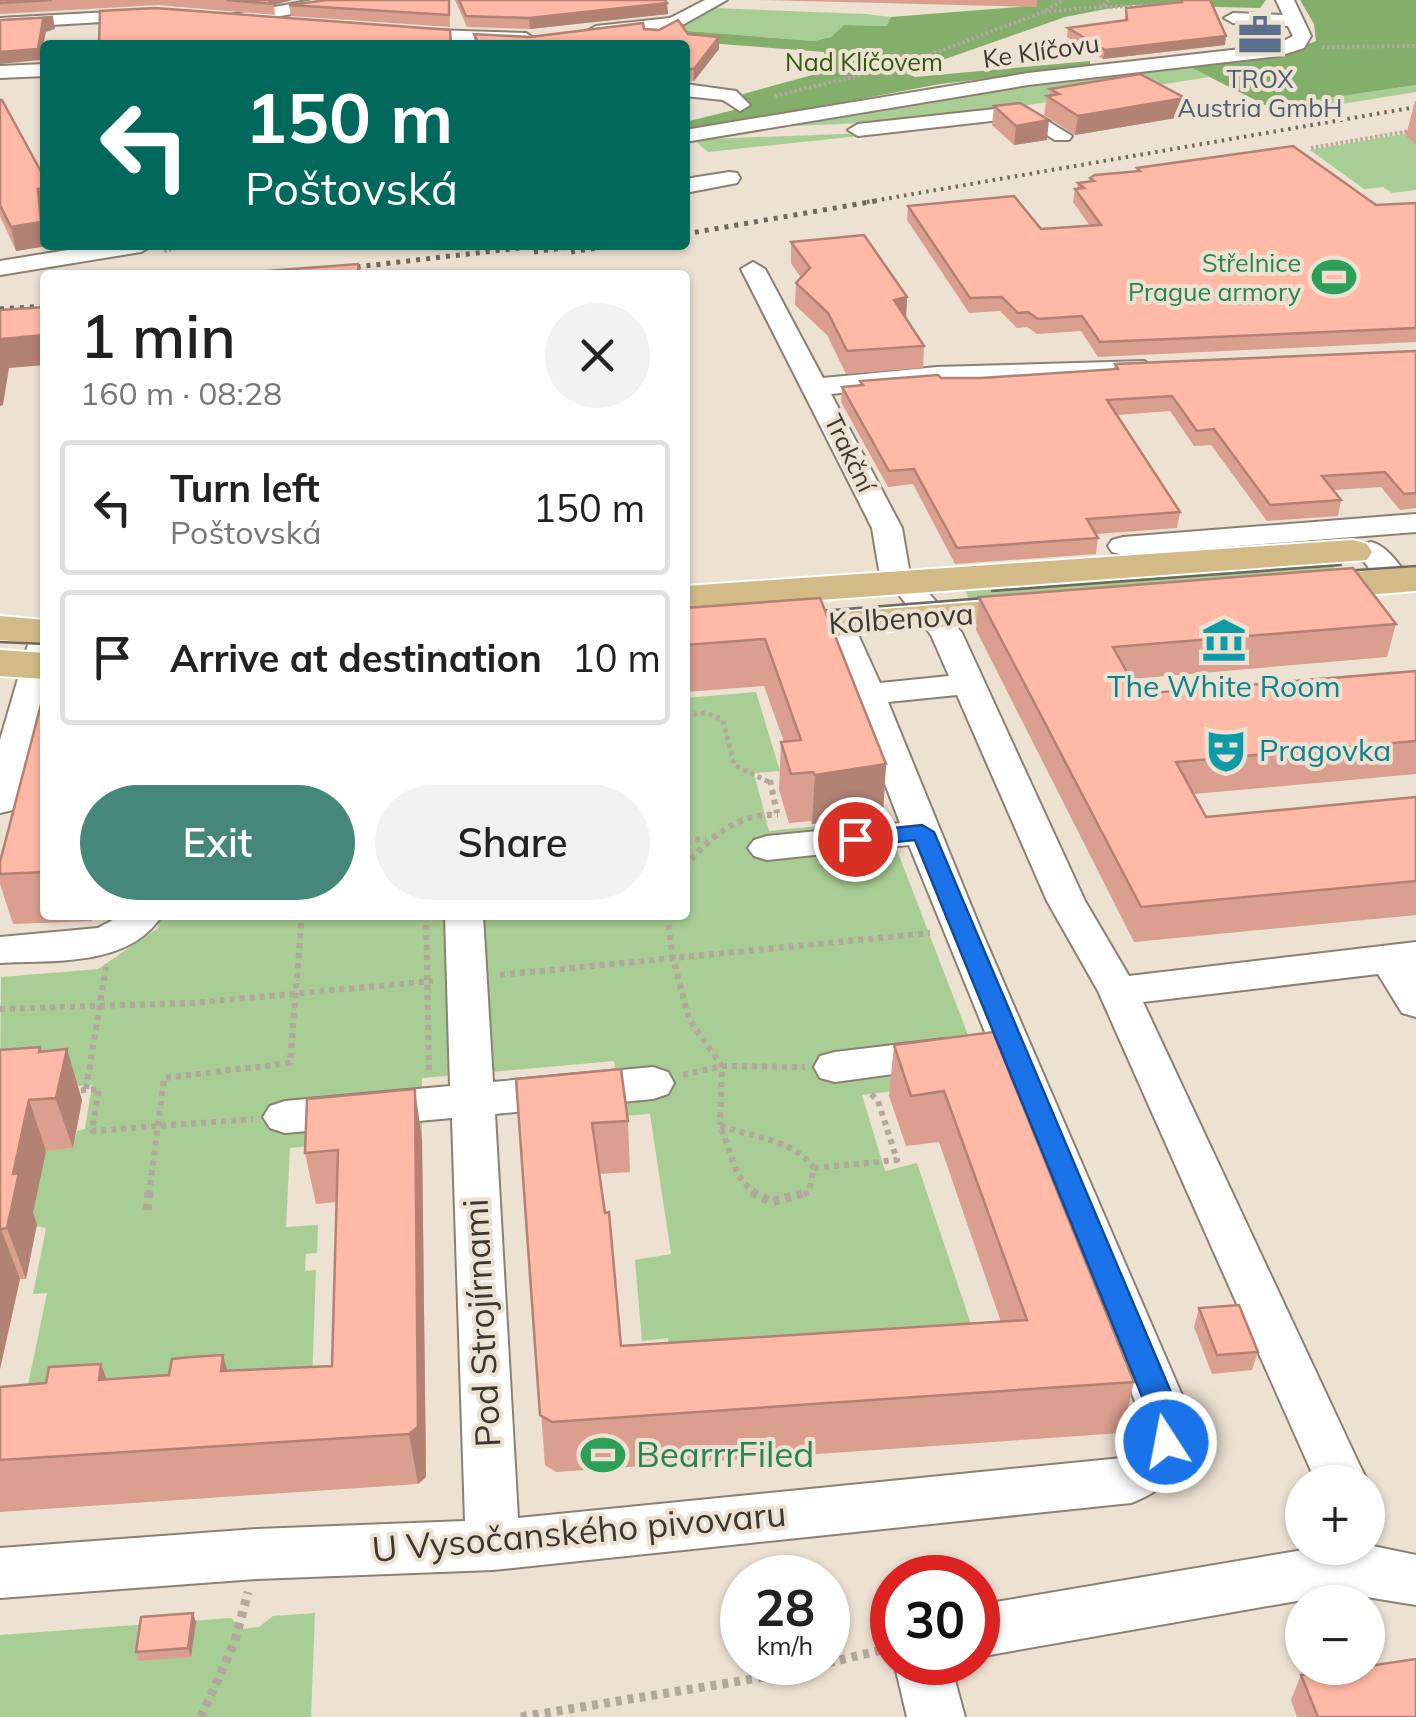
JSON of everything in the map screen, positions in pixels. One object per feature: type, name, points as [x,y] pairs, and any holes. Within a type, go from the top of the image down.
[{"type":"main road","name":"Kolbenova","points":[[690,598],[1399,564]]},
{"type":"main road","name":"Kolbenova","points":[[690,636],[940,625],[1399,564]]},
{"type":"main road","points":[[0,628],[35,653]]},
{"type":"street","points":[[307,26],[221,19],[331,2],[430,0]]},
{"type":"street","points":[[641,40],[718,0]]},
{"type":"street","points":[[1234,18],[1295,21],[1285,0]]},
{"type":"street","points":[[0,23],[176,16]]},
{"type":"street","points":[[581,27],[679,20]]},
{"type":"street","name":"Ke Klíčovu","points":[[690,135],[1046,76],[1279,50],[1301,40],[1295,21]]},
{"type":"street","points":[[384,33],[544,30]]},
{"type":"street","points":[[0,72],[40,70]]},
{"type":"street","points":[[690,91],[740,101],[740,105],[690,119]]},
{"type":"street","points":[[731,129],[876,129],[1023,112],[1062,136]]},
{"type":"street","points":[[690,185],[730,178]]},
{"type":"street","points":[[0,268],[110,250]]},
{"type":"street","name":"Trakční","points":[[753,268],[888,528],[894,570],[940,625],[970,684],[1066,901],[1118,991],[1334,1465]]},
{"type":"street","points":[[817,386],[937,375],[1178,368]]},
{"type":"street","points":[[1123,546],[1416,523]]},
{"type":"street","points":[[835,1067],[1011,1046],[845,638]]},
{"type":"street","points":[[0,802],[35,653]]},
{"type":"street","points":[[868,694],[970,684]]},
{"type":"street","points":[[772,830],[922,832]]},
{"type":"street","points":[[0,950],[110,940],[138,926],[141,920]]},
{"type":"street","name":"Pod Strojírnami","points":[[464,920],[451,1102],[494,1545]]},
{"type":"street","points":[[1118,991],[1402,958],[1416,1003]]},
{"type":"street","name":"U Vysočanského pivovaru","points":[[0,1574],[257,1554],[494,1545],[1131,1480],[1154,1466],[1166,1442],[1166,1416],[1011,1046]]},
{"type":"street","points":[[285,1117],[653,1082]]},
{"type":"street","points":[[1000,1627],[1307,1565]]},
{"type":"street","points":[[1366,1565],[1416,1580]]},
{"type":"street","points":[[928,1685],[936,1717]]},
{"type":"path","points":[[740,105],[904,64],[1042,12],[1063,0]]},
{"type":"path","points":[[1100,7],[1110,0]]},
{"type":"path","points":[[1042,12],[1174,4]]},
{"type":"path","points":[[1317,47],[1416,46]]},
{"type":"path","points":[[1311,148],[1416,130]]},
{"type":"path","points":[[690,715],[706,713],[723,720],[734,766],[770,780],[772,830]]},
{"type":"path","points":[[690,840],[707,839]]},
{"type":"path","points":[[147,1210],[164,1078],[290,1064],[302,920]]},
{"type":"path","points":[[427,920],[451,1102]]},
{"type":"path","points":[[668,920],[689,1019],[722,1066],[720,1125],[735,1171],[744,1188],[758,1198],[774,1202],[794,1200],[809,1192],[814,1168],[804,1153],[780,1140],[734,1132],[720,1125]]},
{"type":"path","points":[[86,1090],[110,940]]},
{"type":"path","points":[[653,1082],[722,1066],[835,1067],[854,1078],[878,1101],[897,1160],[814,1168]]},
{"type":"path","points":[[52,1092],[99,1088],[92,1132],[285,1117]]},
{"type":"path","points":[[201,1717],[236,1641],[257,1554]]},
{"type":"path","points":[[521,1717],[777,1675],[870,1653]]},
{"type":"green space","name":"Nad Klíčovem","points":[[1035,0],[1266,0],[1260,8],[1134,5],[1065,17],[905,73],[915,77],[1090,61],[1090,66],[940,84],[690,131],[690,121],[746,107],[743,94],[827,71],[824,52],[656,39],[675,30],[814,41],[831,37],[844,25],[887,26],[891,17],[1019,7]]},
{"type":"green space","points":[[1300,0],[1416,0],[1416,85],[1269,107],[1186,65],[1278,56],[1316,41],[1314,24]]},
{"type":"green space","points":[[714,8],[891,17],[888,26],[845,25],[831,37],[814,41],[675,30]]},
{"type":"green space","points":[[1186,65],[1209,77],[942,116],[781,126],[1073,79]]},
{"type":"green space","points":[[1416,85],[1416,92],[1292,112],[1269,107]]},
{"type":"green space","points":[[897,132],[708,152],[696,142],[706,139]]},
{"type":"green space","points":[[1416,132],[1416,190],[1392,193],[1383,187],[1364,189],[1310,150]]},
{"type":"green space","points":[[1329,562],[1341,576],[971,605],[965,590]]},
{"type":"green space","points":[[756,692],[780,771],[754,773],[769,831],[885,819],[985,1079],[862,1095],[885,1171],[917,1163],[979,1348],[671,1371],[668,1338],[642,1341],[635,1260],[671,1254],[650,1114],[622,1116],[614,1061],[422,1078],[422,1135],[290,1148],[286,1227],[318,1225],[317,1253],[306,1254],[305,1271],[316,1270],[312,1381],[74,1380],[28,1385],[47,1293],[33,1294],[46,1228],[31,1225],[43,1151],[73,1148],[77,1131],[85,1129],[92,1085],[0,1091],[1,977],[98,969],[158,928],[159,920],[690,920],[690,698]]},
{"type":"green space","points":[[315,1613],[311,1717],[0,1717],[0,1635],[231,1618],[242,1629],[259,1627],[273,1616]]},
{"type":"building","points":[[0,0],[52,0],[0,3]]},
{"type":"building","points":[[227,0],[268,0],[274,4]]},
{"type":"building","points":[[327,0],[449,0],[449,15],[289,5]]},
{"type":"building","points":[[459,0],[667,3],[529,18],[466,16]]},
{"type":"building","points":[[1210,0],[1226,36],[1105,50],[1068,28],[1127,20],[1126,8]]},
{"type":"building","points":[[155,8],[450,30],[451,40],[99,40],[100,11]]},
{"type":"building","points":[[53,17],[43,20],[38,49],[0,52],[0,20]]},
{"type":"building","points":[[678,20],[688,34],[719,37],[690,69],[690,40],[477,40],[474,34],[530,37],[643,23],[644,29],[659,30]]},
{"type":"building","points":[[1140,74],[1185,98],[1078,116],[1047,96],[1059,94],[1050,89]]},
{"type":"building","points":[[2,100],[40,170],[40,222],[11,227],[0,205]]},
{"type":"building","points":[[1020,103],[1049,120],[1016,126],[994,106]]},
{"type":"building","points":[[1293,146],[1376,205],[1416,203],[1416,328],[1100,342],[1082,316],[1038,319],[1028,312],[1018,313],[1002,297],[970,298],[908,206],[1014,196],[1041,229],[1101,225],[1075,189],[1084,188],[1078,183],[1094,181],[1090,178],[1095,175]]},
{"type":"building","points":[[864,235],[907,297],[894,300],[924,346],[847,351],[828,313],[796,283],[810,268],[791,242]]},
{"type":"building","points":[[358,264],[359,270],[279,270]]},
{"type":"building","points":[[40,307],[40,335],[2,339],[0,350],[0,310]]},
{"type":"building","points":[[1416,351],[1416,493],[1404,494],[1385,472],[1322,476],[1341,500],[1270,505],[1214,429],[1197,431],[1172,396],[1107,400],[1180,512],[1087,519],[1098,538],[957,548],[914,469],[889,471],[842,387],[863,385],[860,381],[938,375],[981,378],[1118,369],[1115,364]]},
{"type":"building","name":"Pragovka","points":[[1353,568],[1396,624],[1113,647],[1139,694],[1416,671],[1416,741],[1176,762],[1206,817],[1416,797],[1416,881],[1141,907],[979,597]]},
{"type":"building","points":[[820,598],[886,764],[815,775],[791,774],[781,742],[801,740],[765,639],[690,645],[690,608]]},
{"type":"building","points":[[40,708],[40,872],[0,874]]},
{"type":"building","points":[[993,1032],[1134,1382],[552,1422],[540,1415],[516,1079],[621,1069],[628,1121],[592,1123],[605,1213],[609,1212],[621,1346],[1027,1320],[944,1091],[911,1096],[894,1045]]},
{"type":"building","points":[[40,1047],[39,1052],[67,1049],[56,1098],[29,1100],[13,1174],[19,1173],[7,1228],[0,1233],[0,1050]]},
{"type":"building","points":[[415,1089],[418,1427],[409,1434],[0,1460],[0,1387],[46,1383],[49,1367],[101,1364],[99,1380],[169,1375],[172,1359],[223,1355],[221,1371],[332,1366],[338,1150],[305,1153],[307,1099]]},
{"type":"building","points":[[1239,1305],[1258,1352],[1217,1355],[1199,1308]]},
{"type":"building","points":[[193,1613],[188,1648],[136,1652],[141,1617]]},
{"type":"building","points":[[1416,1659],[1416,1717],[1318,1717],[1305,1685],[1385,1685],[1385,1664]]},
{"type":"tram line","points":[[992,591],[1341,565]]},
{"type":"tram line","points":[[1328,572],[1416,566]]},
{"type":"tram line","points":[[795,613],[1009,596]]},
{"type":"tram line","points":[[0,642],[40,644]]},
{"type":"railway","points":[[867,202],[1416,107]]},
{"type":"railway","points":[[690,233],[881,200]]},
{"type":"railway","points":[[330,270],[503,250]]},
{"type":"railway","points":[[534,252],[548,250]]},
{"type":"railway","points":[[571,252],[584,250]]},
{"type":"railway","points":[[0,309],[40,306]]},
{"type":"place","name":"TROX Austria GmbH","points":[[1260,35]]},
{"type":"place","name":"Střelnice Prague armory","points":[[1334,277]]},
{"type":"place","name":"The White Room","points":[[1224,640]]},
{"type":"place","name":"Pragovka","points":[[1226,751]]},
{"type":"place","name":"BearrrFiled","points":[[603,1455]]},
{"type":"route","points":[[855,839],[922,832],[1166,1416],[1166,1442]]}]
